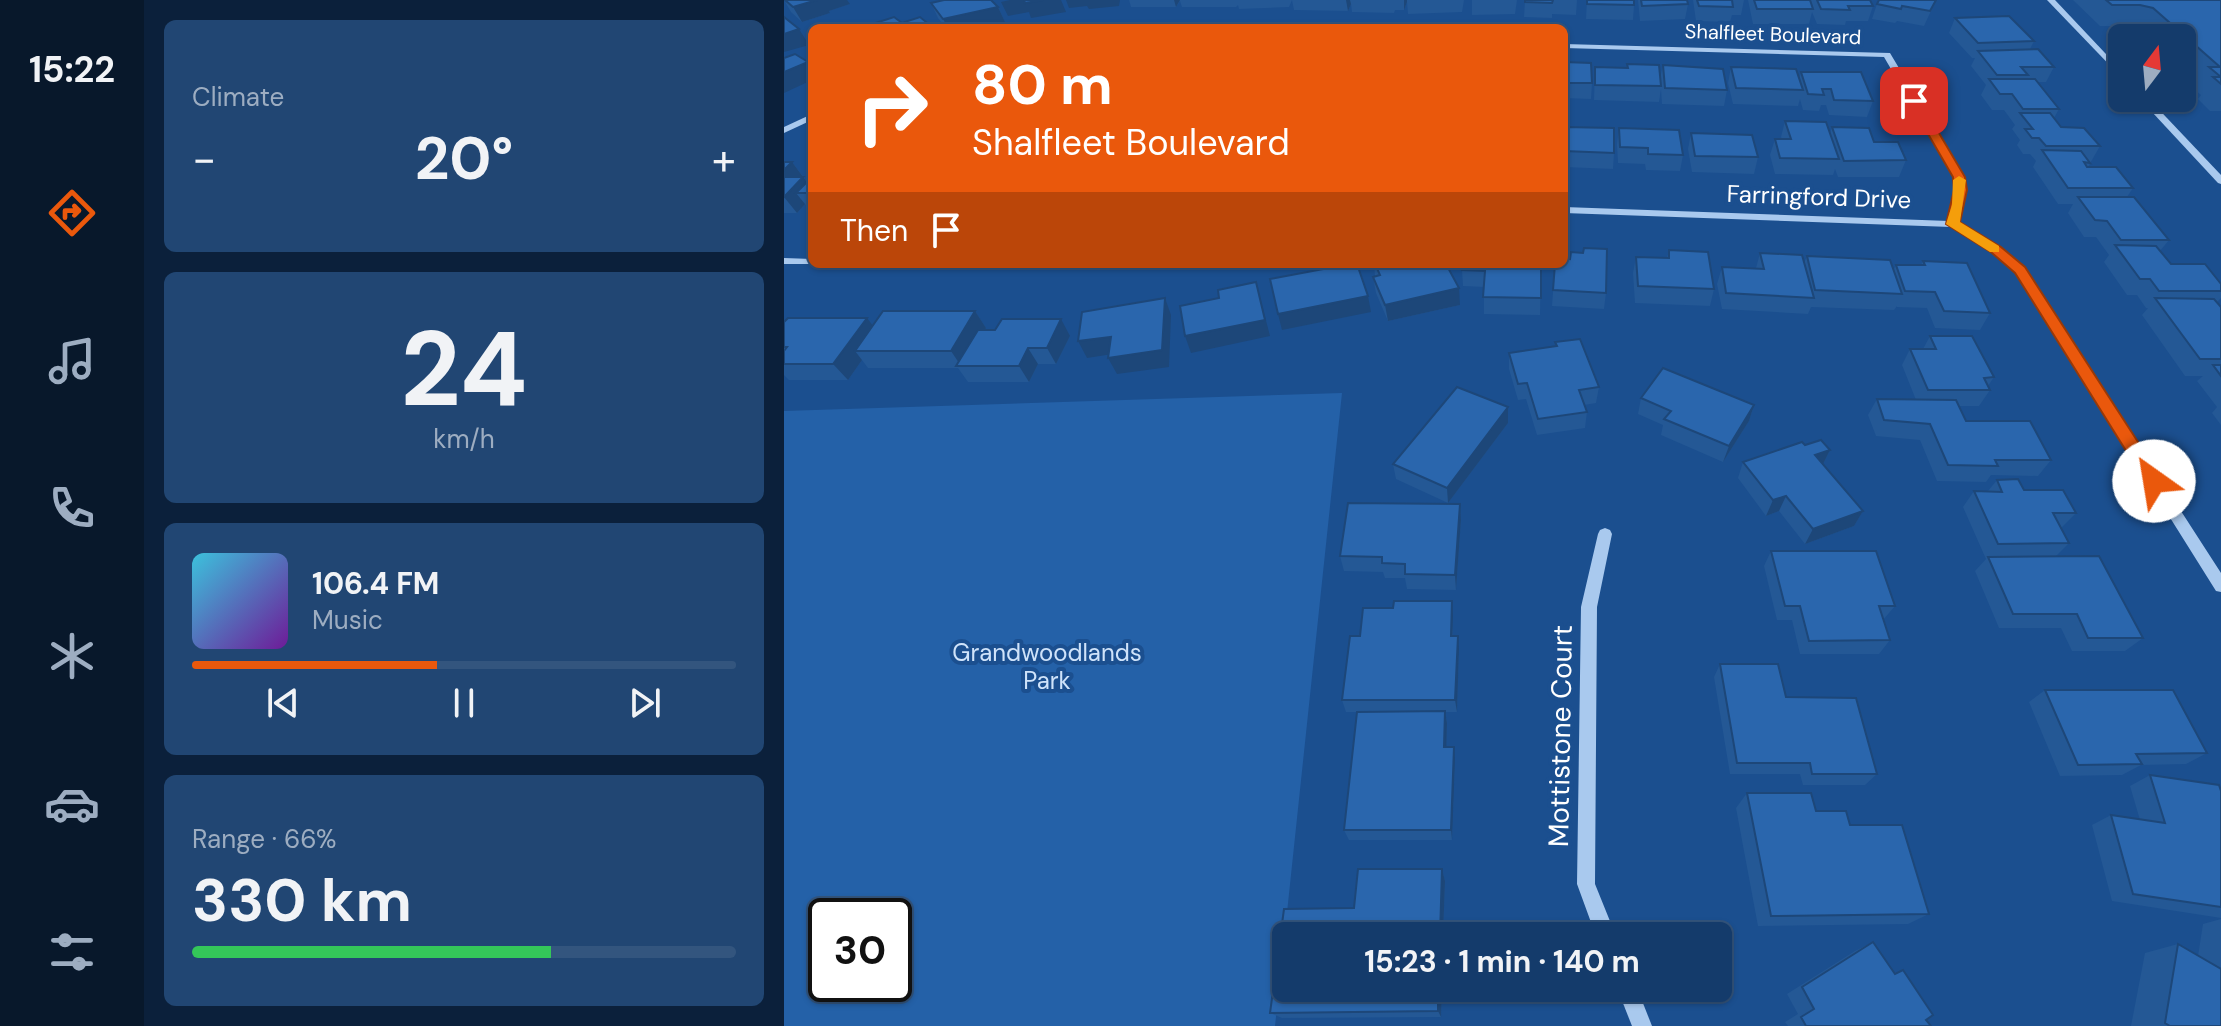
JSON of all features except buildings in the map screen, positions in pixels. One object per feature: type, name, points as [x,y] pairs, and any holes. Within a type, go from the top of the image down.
[{"type":"street","points":[[2051,0],[2108,61]]},
{"type":"street","name":"Shalfleet Boulevard","points":[[1568,46],[1887,55],[1959,177],[1960,190],[1953,224]]},
{"type":"street","points":[[2156,112],[2221,181]]},
{"type":"street","points":[[784,130],[808,119]]},
{"type":"street","name":"Farringford Drive","points":[[1568,210],[1953,224],[1996,250],[2020,270],[2221,586]]},
{"type":"street","points":[[784,261],[808,262]]},
{"type":"street","name":"Mottistone Court","points":[[1601,922],[1586,884],[1589,607],[1605,534]]},
{"type":"street","points":[[1633,1002],[1642,1026]]},
{"type":"green space","name":"Grandwoodlands Park","points":[[1342,393],[1286,922],[1272,922],[1272,1002],[1278,1002],[1275,1026],[784,1026],[784,411]]},
{"type":"slow traffic","points":[[1959,180],[1953,224],[1994,249]]},
{"type":"route","points":[[1914,101],[1959,177],[1960,190],[1953,224],[1996,250],[2020,270],[2154,481]]}]
